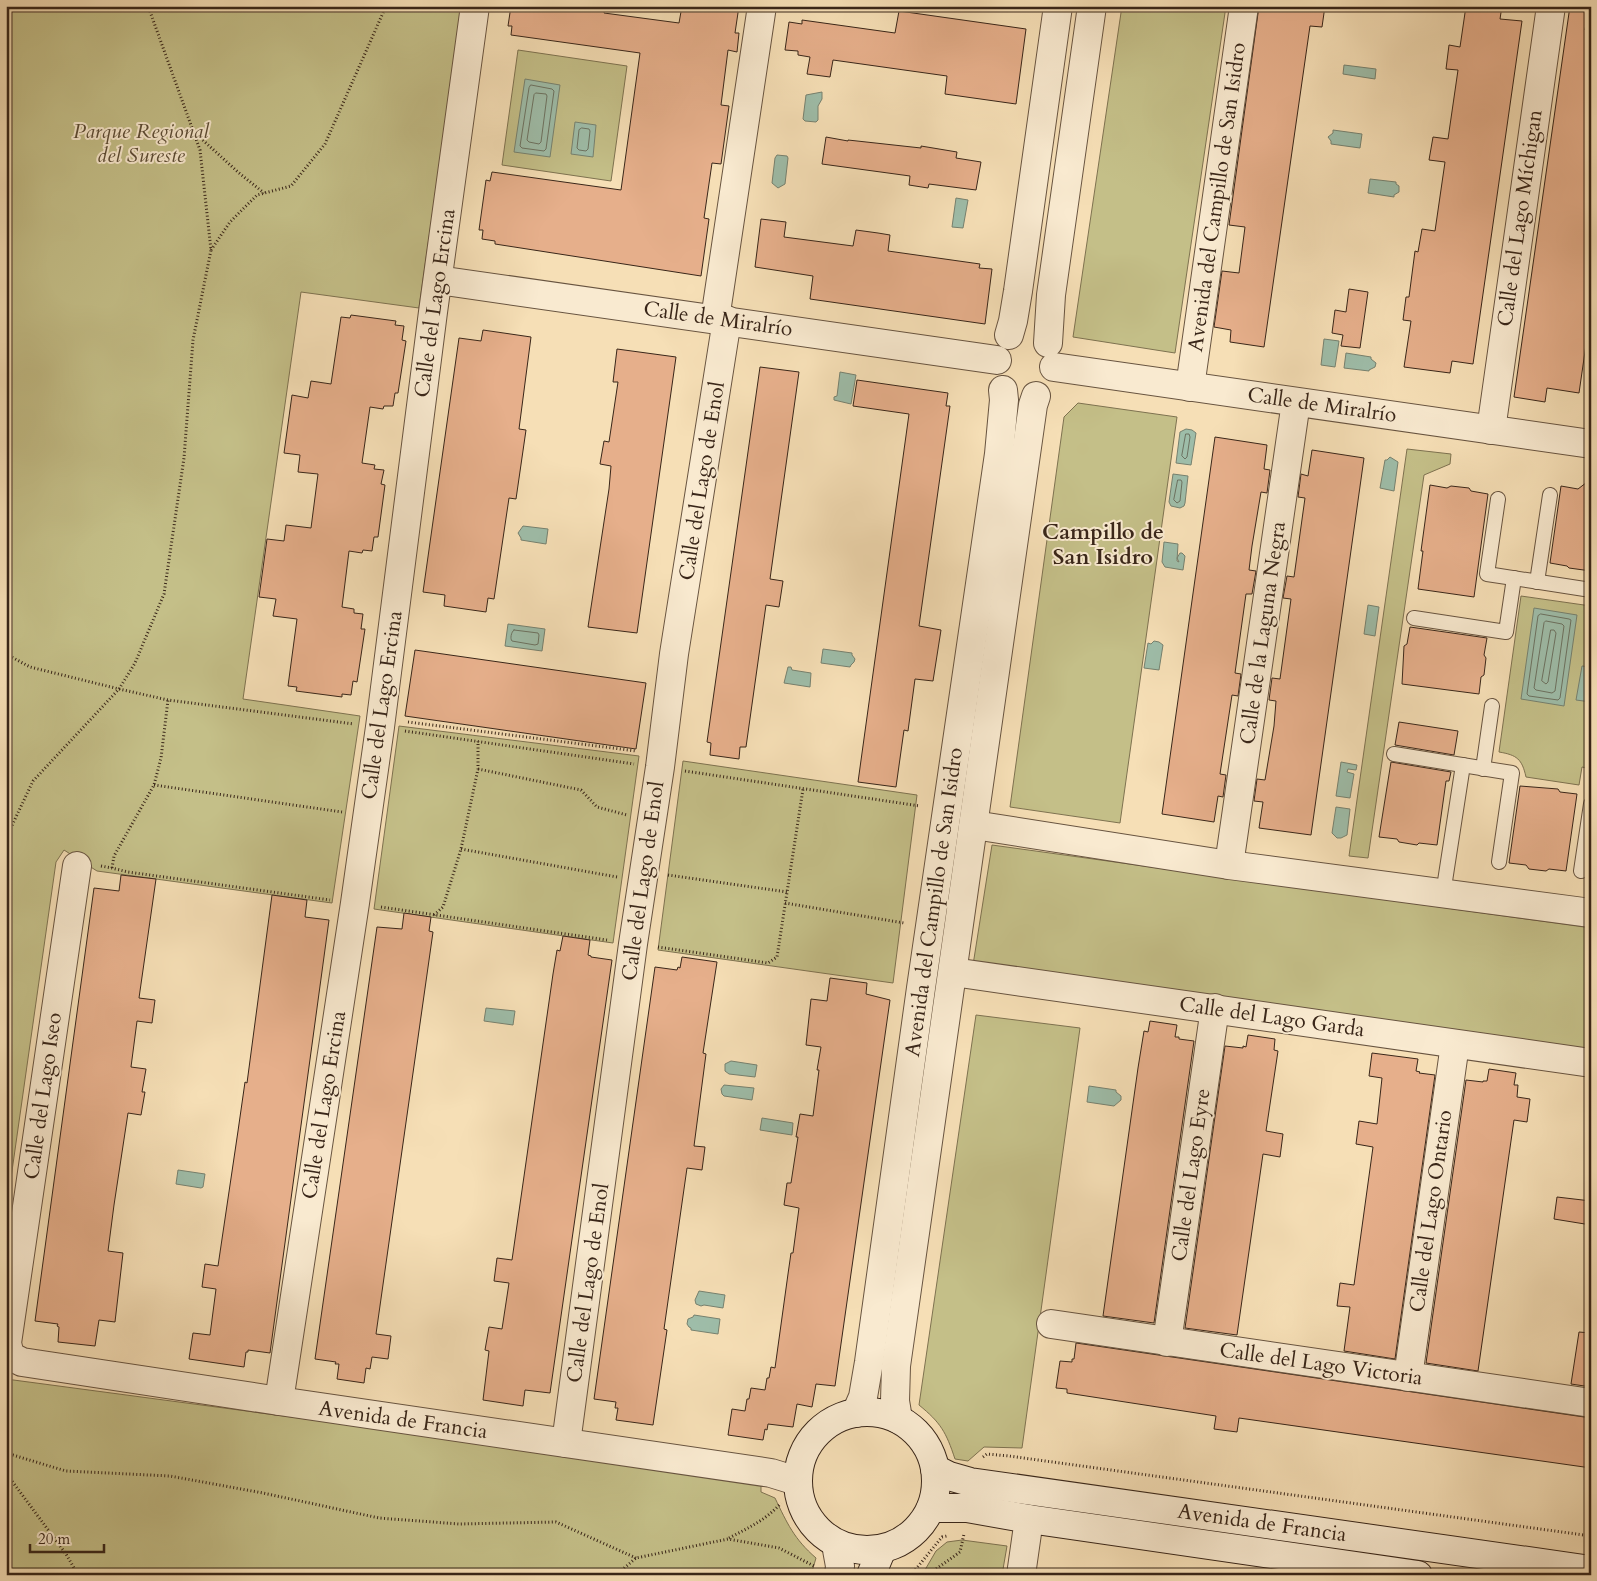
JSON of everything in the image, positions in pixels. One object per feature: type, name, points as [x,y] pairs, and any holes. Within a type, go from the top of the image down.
[{"type":"street","name":"Calle del Lago Ercina","points":[[279,1402],[380,727],[475,6]]},
{"type":"street","name":"Calle del Lago de Enol","points":[[566,1443],[633,944],[652,766],[674,654],[721,320],[762,6]]},
{"type":"street","points":[[1054,7],[1017,298],[1013,321],[997,360],[996,373],[1003,390],[1014,398],[1026,400],[1036,396],[1045,388],[1052,377],[1051,296],[1092,6]]},
{"type":"street","name":"Avenida del Campillo de San Isidro","points":[[1190,387],[1244,6]]},
{"type":"street","name":"Calle del Lago Míchigan","points":[[1491,430],[1551,6]]},
{"type":"street","name":"Calle de Miralrío","points":[[438,280],[997,360]]},
{"type":"street","points":[[1008,335],[1019,330],[1030,330],[1042,335],[1051,355]]},
{"type":"street","name":"Calle de Miralrío","points":[[1051,355],[1190,387],[1591,444]]},
{"type":"street","name":"Avenida del Campillo de San Isidro","points":[[858,1408],[869,1362],[921,988],[999,454],[1004,400],[1003,390]]},
{"type":"street","name":"Avenida del Campillo de San Isidro","points":[[897,1414],[896,1366],[1036,396]]},
{"type":"street","name":"Calle de la Laguna Negra","points":[[1229,865],[1296,402]]},
{"type":"street","points":[[974,825],[1229,865],[1591,914]]},
{"type":"street","name":"Calle del Lago Iseo","points":[[10,1356],[7,1343],[77,866]]},
{"type":"street","name":"Calle del Lago Garda","points":[[953,972],[1591,1063]]},
{"type":"street","name":"Calle del Lago Eyre","points":[[1167,1342],[1216,1008]]},
{"type":"street","name":"Calle del Lago Ontario","points":[[1408,1377],[1454,1044]]},
{"type":"street","name":"Calle del Lago Victoria","points":[[1051,1324],[1591,1404]]},
{"type":"street","name":"Avenida de Francia","points":[[10,1356],[22,1362],[279,1402],[771,1472],[789,1486]]},
{"type":"street","points":[[858,1408],[878,1413],[897,1414],[916,1432],[941,1472],[936,1488],[938,1508],[903,1541],[876,1562],[866,1551],[851,1549],[834,1561],[823,1536],[804,1511],[799,1496],[789,1486],[808,1444],[821,1429],[837,1418],[858,1408]]},
{"type":"street","name":"Avenida de Francia","points":[[941,1472],[970,1482],[1591,1570]]},
{"type":"street","name":"Avenida de Francia","points":[[938,1508],[967,1508],[1327,1569],[1418,1575]]},
{"type":"street","points":[[1021,1575],[1029,1519]]},
{"type":"lane","points":[[1537,582],[1550,495]]},
{"type":"lane","points":[[1498,499],[1487,574],[1591,590]]},
{"type":"lane","points":[[1414,618],[1506,632],[1514,578]]},
{"type":"lane","points":[[1483,768],[1492,706]]},
{"type":"lane","points":[[1394,754],[1512,773],[1499,862]]},
{"type":"lane","points":[[1443,894],[1463,765]]},
{"type":"lane","points":[[1580,871],[1591,804]]},
{"type":"path","points":[[6,838],[32,781],[119,689],[135,663],[164,594],[184,458],[193,340],[211,250],[200,150],[148,6]]},
{"type":"path","points":[[211,250],[230,222],[257,195],[291,186],[325,144],[386,6]]},
{"type":"path","points":[[194,131],[239,173],[265,193]]},
{"type":"path","points":[[6,654],[30,667],[168,700],[380,727],[920,806]]},
{"type":"path","points":[[112,868],[114,856],[154,785],[161,758],[168,700]]},
{"type":"path","points":[[408,722],[645,753],[652,766]]},
{"type":"path","points":[[434,915],[443,907],[461,849],[478,769],[478,742]]},
{"type":"path","points":[[478,769],[581,790],[597,807],[628,815]]},
{"type":"path","points":[[154,785],[351,813]]},
{"type":"path","points":[[461,849],[617,877]]},
{"type":"path","points":[[77,866],[85,860],[93,866],[128,872],[355,903]]},
{"type":"path","points":[[660,874],[787,892]]},
{"type":"path","points":[[785,903],[905,923]]},
{"type":"path","points":[[728,1539],[834,1561],[876,1562],[889,1560],[912,1549],[925,1538],[931,1531],[947,1488],[941,1472],[943,1458],[933,1438],[920,1423],[874,1403],[858,1408],[845,1406],[831,1411],[816,1421],[806,1431],[791,1458],[790,1503],[796,1520],[806,1535],[834,1561]]},
{"type":"path","points":[[6,1453],[66,1471],[170,1476],[264,1493],[379,1518],[459,1524],[556,1522],[636,1558]]},
{"type":"path","points":[[6,1474],[66,1554],[78,1575]]},
{"type":"path","points":[[616,1575],[636,1558],[728,1539],[760,1522],[772,1513],[789,1486]]},
{"type":"path","points":[[933,1575],[936,1569],[960,1552],[964,1530]]},
{"type":"green space","name":"Parque Regional del Sureste","points":[[6,6],[462,6],[419,308],[301,292],[243,699],[360,716],[332,903],[97,871],[64,850],[56,862],[6,1213]]},
{"type":"green space","points":[[1122,6],[1226,6],[1175,353],[1073,337]]},
{"type":"green space","points":[[518,50],[627,66],[611,181],[502,165]]},
{"type":"green space","points":[[1078,403],[1177,417],[1120,823],[1010,807],[1064,417]]},
{"type":"green space","points":[[1407,449],[1451,454],[1450,464],[1424,475],[1368,858],[1349,856]]},
{"type":"green space","points":[[1521,596],[1591,606],[1591,769],[1582,767],[1579,785],[1526,777],[1523,766],[1518,759],[1499,752]]},
{"type":"green space","points":[[399,726],[639,756],[613,943],[374,909]]},
{"type":"green space","points":[[683,761],[917,795],[893,983],[658,950]]},
{"type":"green space","points":[[992,845],[1591,928],[1591,1056],[973,965]]},
{"type":"green space","points":[[976,1015],[1080,1028],[1022,1448],[984,1447],[968,1461],[955,1459],[942,1429],[933,1417],[919,1405]]},
{"type":"green space","points":[[6,1379],[712,1473],[761,1484],[761,1492],[775,1498],[787,1523],[808,1551],[816,1558],[811,1575],[6,1575]]},
{"type":"green space","points":[[962,1540],[1007,1546],[1002,1575],[922,1575],[936,1551],[947,1542]]},
{"type":"water","points":[[1344,65],[1376,69],[1375,79],[1343,74]]},
{"type":"water","points":[[525,79],[560,85],[550,157],[514,152]]},
{"type":"water","points":[[822,92],[822,99],[818,106],[818,120],[816,122],[805,121],[803,119],[806,95]]},
{"type":"water","points":[[575,122],[596,125],[593,157],[571,154]]},
{"type":"water","points":[[1333,130],[1362,134],[1360,148],[1331,144],[1328,137],[1333,133]]},
{"type":"water","points":[[777,155],[787,156],[788,158],[785,184],[778,188],[772,183]]},
{"type":"water","points":[[1370,179],[1396,182],[1399,186],[1399,192],[1394,197],[1368,193]]},
{"type":"water","points":[[956,198],[968,200],[963,228],[952,227]]},
{"type":"water","points":[[1324,339],[1339,341],[1335,367],[1321,365]]},
{"type":"water","points":[[1346,353],[1371,357],[1376,363],[1375,367],[1369,371],[1344,368]]},
{"type":"water","points":[[840,372],[856,375],[851,404],[834,400],[834,397],[837,396]]},
{"type":"water","points":[[1186,429],[1196,433],[1191,465],[1176,463],[1180,432]]},
{"type":"water","points":[[1390,457],[1398,462],[1394,491],[1380,488],[1385,460]]},
{"type":"water","points":[[1173,474],[1188,476],[1185,503],[1180,508],[1171,506],[1169,502]]},
{"type":"water","points":[[523,526],[548,529],[546,544],[521,540],[518,533]]},
{"type":"water","points":[[1164,542],[1178,544],[1177,558],[1180,553],[1185,556],[1183,570],[1165,567],[1162,562]]},
{"type":"water","points":[[1368,605],[1379,607],[1375,636],[1364,634]]},
{"type":"water","points":[[1534,608],[1577,615],[1564,706],[1521,699]]},
{"type":"water","points":[[508,624],[545,629],[542,651],[505,646]]},
{"type":"water","points":[[1154,641],[1163,645],[1159,670],[1144,668],[1148,643],[1151,644]]},
{"type":"water","points":[[823,649],[852,653],[855,659],[854,662],[850,667],[821,663]]},
{"type":"water","points":[[1582,666],[1591,667],[1591,702],[1576,700]]},
{"type":"water","points":[[788,667],[791,667],[792,670],[811,673],[810,687],[784,683]]},
{"type":"water","points":[[1341,762],[1357,765],[1356,770],[1348,769],[1347,772],[1354,774],[1350,798],[1336,796]]},
{"type":"water","points":[[1336,807],[1350,809],[1347,835],[1341,838],[1337,838],[1332,833]]},
{"type":"water","points":[[486,1008],[515,1011],[513,1025],[484,1021]]},
{"type":"water","points":[[731,1061],[757,1065],[755,1077],[729,1074],[725,1071],[725,1064]]},
{"type":"water","points":[[724,1085],[754,1088],[752,1100],[724,1096],[721,1089]]},
{"type":"water","points":[[1089,1086],[1116,1090],[1121,1096],[1121,1100],[1114,1106],[1087,1102]]},
{"type":"water","points":[[762,1118],[793,1123],[792,1135],[760,1130]]},
{"type":"water","points":[[178,1170],[205,1174],[203,1187],[176,1184]]},
{"type":"water","points":[[699,1291],[725,1295],[723,1308],[696,1304],[695,1300]]},
{"type":"water","points":[[694,1315],[720,1319],[718,1334],[691,1330],[687,1324],[688,1319]]},
{"type":"building","points":[[511,6],[605,6],[604,13],[679,23],[682,6],[739,6],[735,33],[739,33],[737,52],[728,50],[721,105],[729,106],[721,164],[712,163],[704,218],[709,219],[701,276],[495,244],[495,241],[482,239],[483,230],[479,230],[486,180],[490,181],[492,172],[621,190],[640,53],[511,35],[512,26],[508,26]]},
{"type":"building","points":[[1259,6],[1325,6],[1322,27],[1310,26],[1264,347],[1230,342],[1231,330],[1214,327],[1222,271],[1239,273],[1245,227],[1229,225]]},
{"type":"building","points":[[1466,6],[1502,6],[1500,19],[1522,21],[1473,364],[1452,361],[1450,373],[1404,367],[1411,321],[1403,320],[1406,297],[1409,297],[1415,251],[1418,252],[1422,229],[1435,231],[1445,162],[1429,160],[1433,137],[1448,139],[1458,70],[1446,69],[1449,45],[1460,47]]},
{"type":"building","points":[[1570,6],[1588,9],[1585,30],[1591,32],[1591,310],[1579,393],[1547,388],[1545,402],[1514,397]]},
{"type":"building","points":[[899,11],[1026,29],[1016,104],[945,94],[947,76],[833,60],[830,77],[807,74],[810,57],[798,55],[798,51],[785,50],[789,22],[802,24],[802,20],[895,33]]},
{"type":"building","points":[[826,137],[921,148],[921,146],[957,152],[956,158],[981,162],[976,190],[929,184],[928,188],[909,185],[910,176],[822,164]]},
{"type":"building","points":[[761,219],[786,222],[784,237],[853,246],[856,230],[878,233],[890,235],[888,251],[980,264],[979,268],[992,269],[985,324],[810,299],[813,276],[755,267]]},
{"type":"building","points":[[1349,289],[1368,292],[1360,348],[1341,346],[1343,335],[1332,333],[1335,310],[1346,312]]},
{"type":"building","points":[[351,315],[396,321],[395,325],[404,326],[402,340],[406,341],[398,393],[395,393],[393,406],[384,406],[383,409],[370,407],[362,463],[375,465],[374,469],[384,470],[381,484],[385,485],[378,537],[374,537],[372,551],[363,550],[362,553],[349,551],[342,607],[354,609],[354,613],[363,614],[361,629],[365,629],[357,682],[353,681],[351,695],[342,694],[342,697],[296,691],[297,687],[288,686],[297,619],[273,616],[276,599],[259,597],[267,539],[284,541],[286,525],[311,528],[318,474],[298,472],[300,455],[284,453],[292,395],[308,398],[311,381],[331,384],[341,317],[350,318]]},
{"type":"building","points":[[483,330],[531,337],[519,429],[526,430],[516,499],[509,498],[494,599],[488,598],[486,612],[444,606],[445,595],[423,592],[459,338],[481,341]]},
{"type":"building","points":[[617,349],[676,357],[637,633],[588,627],[609,489],[611,466],[600,464],[604,441],[609,442],[618,382],[613,382]]},
{"type":"building","points":[[760,367],[799,372],[770,579],[783,581],[779,607],[766,605],[746,747],[740,747],[739,759],[710,755],[711,743],[707,742]]},
{"type":"building","points":[[857,380],[948,393],[946,406],[950,406],[919,626],[941,630],[933,681],[915,679],[908,731],[904,730],[896,787],[858,782],[909,414],[853,406]]},
{"type":"building","points":[[1215,437],[1267,445],[1264,469],[1270,470],[1267,493],[1261,492],[1252,546],[1249,570],[1256,571],[1252,594],[1246,594],[1235,673],[1241,674],[1238,696],[1232,695],[1220,774],[1226,775],[1223,797],[1218,796],[1214,822],[1162,814]]},
{"type":"building","points":[[1312,450],[1364,458],[1311,835],[1259,828],[1263,802],[1254,801],[1257,779],[1265,780],[1274,726],[1276,701],[1269,700],[1272,678],[1280,679],[1291,599],[1283,598],[1287,576],[1294,577],[1305,498],[1298,497],[1301,474],[1308,476]]},
{"type":"building","points":[[1591,479],[1591,571],[1550,563],[1561,486],[1578,489]]},
{"type":"building","points":[[1430,485],[1447,488],[1451,486],[1469,488],[1471,491],[1488,494],[1474,597],[1418,589]]},
{"type":"building","points":[[1410,627],[1487,638],[1484,655],[1486,658],[1484,675],[1481,677],[1479,694],[1402,684],[1404,646],[1407,644]]},
{"type":"building","points":[[415,650],[646,683],[636,749],[405,716]]},
{"type":"building","points":[[1399,722],[1458,731],[1454,755],[1395,745]]},
{"type":"building","points":[[1391,762],[1451,772],[1449,781],[1446,781],[1437,845],[1419,843],[1417,845],[1399,842],[1397,839],[1379,837]]},
{"type":"building","points":[[1520,786],[1558,789],[1560,792],[1577,794],[1566,871],[1529,869],[1526,865],[1509,863]]},
{"type":"building","points":[[121,875],[156,879],[139,998],[155,1000],[152,1023],[137,1021],[131,1067],[146,1069],[142,1092],[145,1092],[141,1115],[128,1113],[108,1251],[123,1253],[115,1322],[99,1320],[95,1346],[58,1342],[58,1324],[35,1321],[94,888],[119,891]]},
{"type":"building","points":[[272,895],[307,900],[305,917],[329,920],[270,1353],[248,1350],[244,1367],[189,1359],[193,1333],[210,1335],[216,1289],[202,1287],[205,1264],[218,1266],[245,1082],[247,1083]]},
{"type":"building","points":[[404,913],[431,917],[429,931],[433,932],[376,1334],[391,1336],[388,1359],[372,1357],[370,1369],[366,1368],[364,1383],[337,1379],[339,1364],[315,1359],[377,927],[402,929]]},
{"type":"building","points":[[563,936],[590,940],[588,955],[612,960],[550,1393],[525,1390],[523,1406],[483,1400],[489,1351],[485,1350],[489,1327],[502,1329],[509,1283],[494,1281],[497,1258],[512,1260],[553,974],[557,950],[560,951]]},
{"type":"building","points":[[682,957],[717,962],[703,1053],[706,1054],[694,1146],[705,1147],[702,1170],[687,1168],[664,1329],[667,1330],[653,1425],[616,1420],[618,1408],[615,1408],[616,1402],[594,1399],[655,967],[677,970],[678,967],[680,968]]},
{"type":"building","points":[[830,978],[867,983],[866,994],[890,1000],[835,1386],[816,1384],[812,1407],[797,1404],[793,1427],[768,1424],[763,1440],[728,1435],[732,1409],[745,1411],[751,1388],[765,1390],[771,1367],[775,1368],[799,1208],[784,1205],[787,1183],[791,1183],[800,1114],[813,1116],[819,1070],[817,1070],[821,1047],[806,1045],[811,999],[827,1001]]},
{"type":"building","points":[[1150,1021],[1177,1025],[1175,1037],[1194,1041],[1154,1323],[1103,1316],[1138,1068],[1144,1031],[1148,1032]]},
{"type":"building","points":[[1248,1035],[1275,1039],[1274,1050],[1278,1051],[1266,1131],[1283,1134],[1280,1157],[1263,1154],[1237,1335],[1185,1328],[1225,1046],[1246,1047]]},
{"type":"building","points":[[1372,1053],[1418,1059],[1416,1071],[1435,1075],[1395,1359],[1344,1351],[1350,1307],[1337,1306],[1340,1283],[1354,1285],[1373,1147],[1356,1144],[1359,1121],[1377,1124],[1382,1078],[1369,1076]]},
{"type":"building","points":[[1489,1069],[1516,1073],[1514,1085],[1518,1085],[1517,1097],[1530,1099],[1527,1122],[1514,1120],[1478,1371],[1426,1363],[1466,1080],[1487,1081]]},
{"type":"building","points":[[1557,1197],[1591,1201],[1591,1225],[1554,1219]]},
{"type":"building","points":[[1579,1332],[1591,1333],[1591,1387],[1571,1384]]},
{"type":"building","points":[[1076,1343],[1591,1418],[1591,1468],[1239,1418],[1237,1432],[1214,1429],[1216,1416],[1067,1393],[1067,1389],[1056,1388],[1060,1361],[1072,1362]]},
{"type":"district","name":"Campillo de San Isidro","points":[[1103,544]]}]
